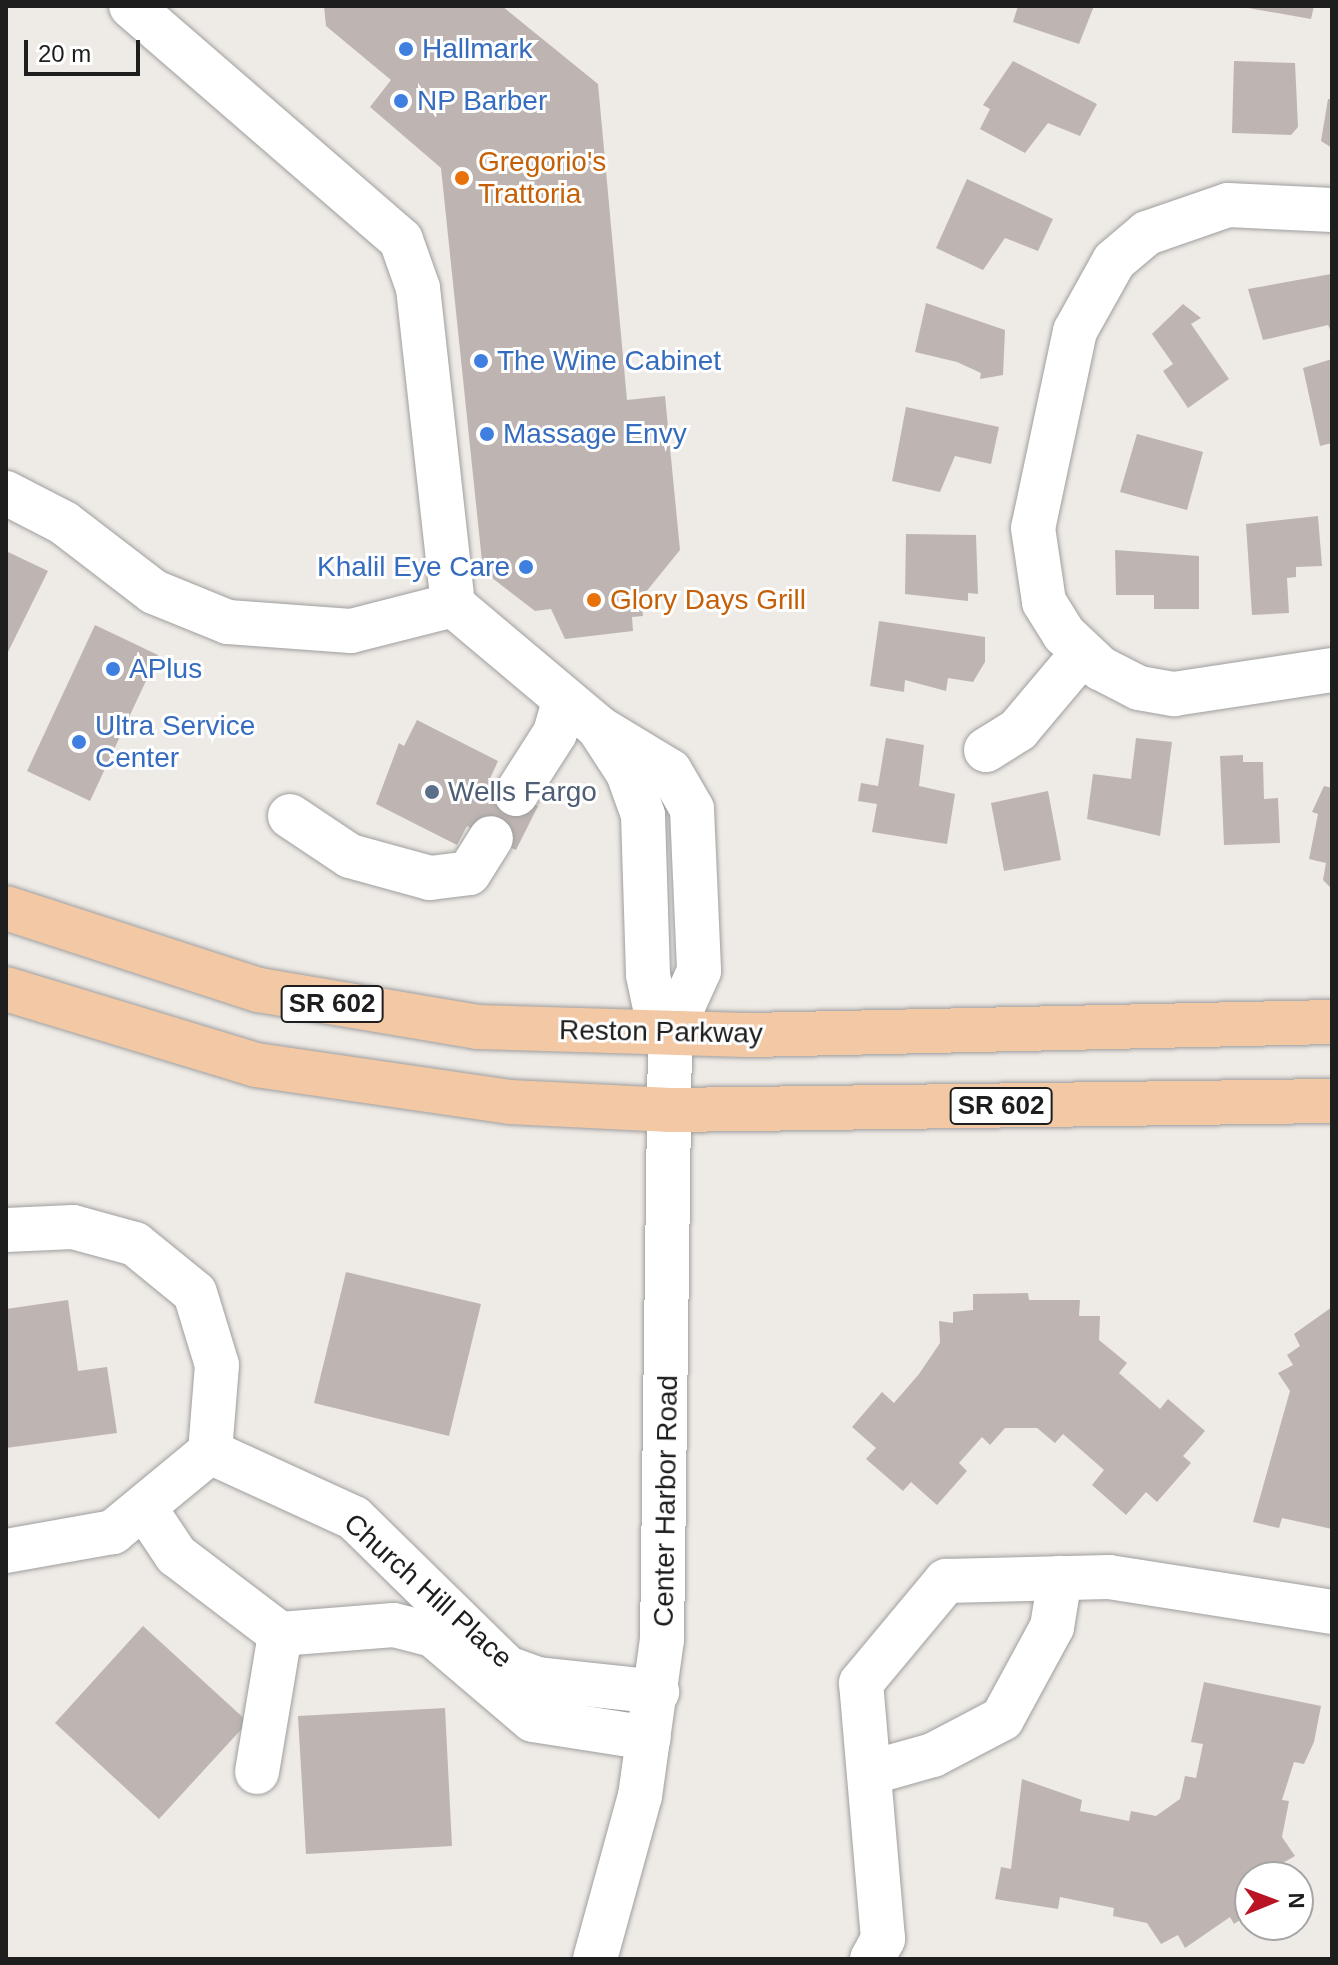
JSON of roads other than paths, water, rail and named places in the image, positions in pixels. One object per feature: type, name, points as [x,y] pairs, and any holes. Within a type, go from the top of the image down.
[{"type":"main road","name":"Reston Parkway","points":[[6,908],[259,990],[478,1027],[670,1035],[1332,1022]]},
{"type":"main road","name":"SR 602","points":[[6,989],[256,1065],[362,1086],[670,1110],[1332,1101]]},
{"type":"street","points":[[131,6],[401,240],[418,288],[453,605],[599,728],[628,773],[643,815],[648,975],[656,1013],[670,1035]]},
{"type":"street","points":[[1332,210],[1228,205],[1185,216],[1147,233],[1091,293],[1075,331],[1033,528],[1044,602],[1082,654],[1139,688],[1174,694],[1332,670]]},
{"type":"street","points":[[6,493],[64,523],[154,592],[228,622],[351,631],[453,605]]},
{"type":"street","points":[[986,750],[1018,730],[1082,654]]},
{"type":"street","points":[[516,794],[542,759],[565,699]]},
{"type":"street","points":[[542,759],[599,728]]},
{"type":"street","points":[[290,816],[350,856],[430,878],[469,873],[491,838]]},
{"type":"street","name":"Center Harbor Road","points":[[595,1959],[649,1738],[657,1692],[668,1538],[670,1035]]},
{"type":"street","points":[[6,1230],[73,1227],[135,1244],[195,1293],[217,1365],[210,1452],[113,1532],[6,1551]]},
{"type":"street","name":"Church Hill Place","points":[[210,1452],[354,1518],[507,1668],[538,1679],[657,1692]]},
{"type":"street","points":[[144,1507],[176,1555],[280,1634],[257,1772]]},
{"type":"street","points":[[872,1959],[883,1939],[861,1683],[946,1581],[1109,1577],[1332,1612]]},
{"type":"street","points":[[869,1773],[933,1755],[1002,1719],[1052,1627],[1060,1578]]},
{"type":"street","name":"Church Hill Place","points":[[280,1634],[394,1625],[433,1635],[533,1720],[649,1738]]},
{"type":"place","name":"Hallmark","points":[[406,49]]},
{"type":"place","name":"NP Barber","points":[[401,101]]},
{"type":"place","name":"Gregorio's Trattoria","points":[[462,178]]},
{"type":"place","name":"The Wine Cabinet","points":[[481,361]]},
{"type":"place","name":"Massage Envy","points":[[487,434]]},
{"type":"place","name":"Khalil Eye Care","points":[[526,567]]},
{"type":"place","name":"Glory Days Grill","points":[[594,600]]},
{"type":"place","name":"APlus","points":[[113,669]]},
{"type":"place","name":"Ultra Service Center","points":[[79,742]]},
{"type":"place","name":"Wells Fargo","points":[[432,792]]}]
